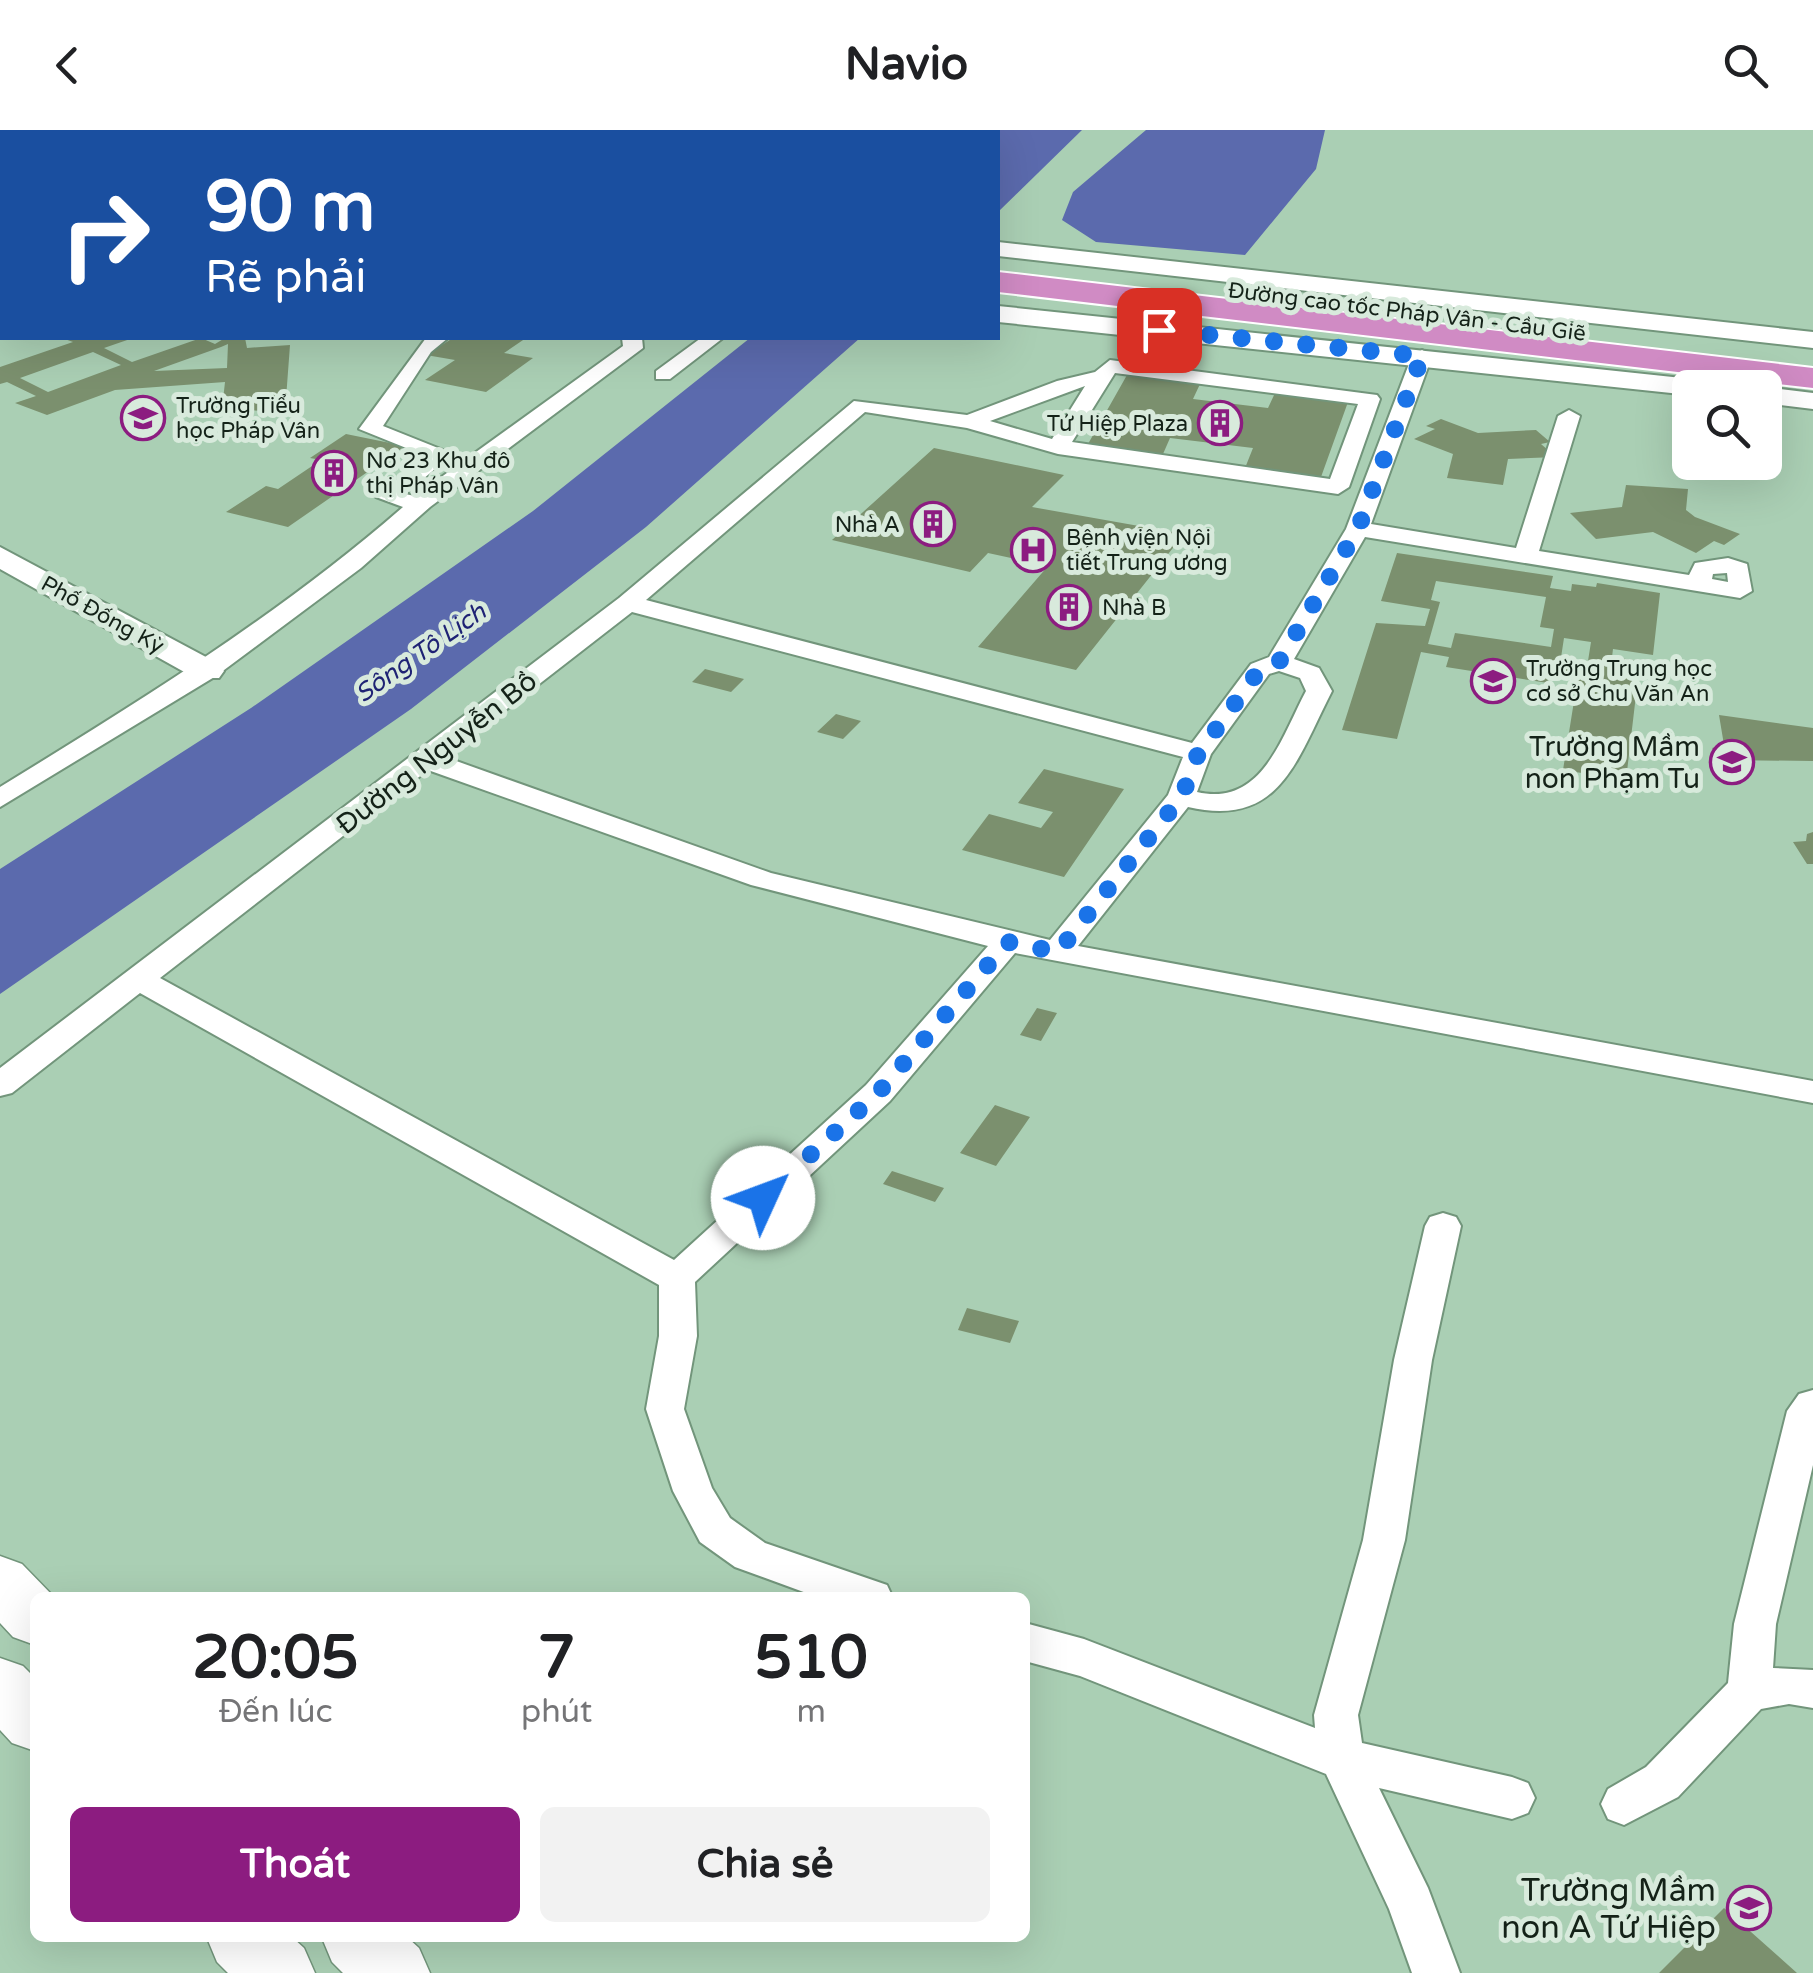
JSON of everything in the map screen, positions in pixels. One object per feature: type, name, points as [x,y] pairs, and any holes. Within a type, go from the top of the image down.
[{"type":"highway","name":"Đường cao tốc Pháp Vân - Cầu Giẽ","points":[[1002,262],[1813,358]]},
{"type":"highway","name":"Đường cao tốc Pháp Vân - Cầu Giẽ","points":[[1002,262],[1813,378]]},
{"type":"main road","points":[[0,1582],[30,1613]]},
{"type":"main road","points":[[0,1686],[30,1717]]},
{"type":"main road","points":[[246,1942],[279,1973]]},
{"type":"main road","points":[[360,1942],[394,1973]]},
{"type":"street","points":[[1002,262],[1813,340]]},
{"type":"street","points":[[1005,315],[1672,385]]},
{"type":"street","points":[[419,504],[387,497],[442,454],[370,428],[424,348],[435,340]]},
{"type":"street","points":[[0,799],[206,672],[353,562],[419,504],[633,348],[632,340]]},
{"type":"street","points":[[663,376],[710,340]]},
{"type":"street","points":[[1058,952],[1182,796],[1198,754],[1260,669],[1279,662],[1358,529],[1422,356]]},
{"type":"street","points":[[969,422],[1058,446],[1338,487],[1370,399],[1110,366],[1058,446]]},
{"type":"street","points":[[969,422],[1052,389],[1102,376]]},
{"type":"street","points":[[1782,397],[1813,400]]},
{"type":"street","name":"Đường Nguyễn Bồ","points":[[0,1085],[628,603],[860,405],[969,422]]},
{"type":"street","points":[[1525,558],[1569,416]]},
{"type":"street","points":[[1358,529],[1698,585]]},
{"type":"street","name":"Phố Đống Kỳ","points":[[0,556],[206,672]]},
{"type":"street","points":[[628,603],[1198,754]]},
{"type":"street","points":[[1182,796],[1214,808],[1240,805],[1260,796],[1319,691],[1310,673],[1279,662]]},
{"type":"street","points":[[426,760],[761,879],[1008,942],[1813,1092]]},
{"type":"street","points":[[855,1592],[750,1556],[715,1530],[693,1491],[665,1409],[678,1336],[677,1278],[878,1093],[1008,942]]},
{"type":"street","points":[[140,981],[677,1278]]},
{"type":"street","points":[[1436,1973],[1411,1904],[1342,1759],[1336,1715],[1384,1540],[1413,1360],[1443,1226]]},
{"type":"street","points":[[1749,1691],[1755,1624],[1806,1411],[1813,1405]]},
{"type":"street","points":[[1030,1643],[1084,1658],[1342,1759],[1512,1798]]},
{"type":"street","points":[[1624,1804],[1662,1782],[1749,1691],[1789,1685],[1813,1689]]},
{"type":"water","points":[[1000,130],[1082,130],[1000,210]]},
{"type":"water","points":[[1146,130],[1325,130],[1316,169],[1245,255],[1096,242],[1062,220],[1073,192]]},
{"type":"water","name":"Sông Tô Lịch","points":[[747,340],[858,340],[646,527],[411,709],[0,994],[0,869],[251,708],[533,511]]},
{"type":"building","points":[[68,340],[127,340],[104,348],[132,362],[195,340],[215,344],[222,340],[245,340],[247,348],[290,345],[285,412],[222,409],[225,382],[115,390],[47,415],[15,403],[36,396],[7,382],[0,384],[0,367],[73,342]],"holes":[[[228,344],[227,368],[154,371]],[[93,352],[121,365],[48,392],[20,378]]]},
{"type":"building","points":[[450,340],[523,340],[504,353],[533,358],[486,392],[425,380],[455,360],[426,355]]},
{"type":"building","name":"Tứ Hiệp Plaza","points":[[1127,375],[1200,384],[1193,399],[1268,408],[1275,393],[1348,402],[1321,477],[1245,468],[1253,448],[1170,438],[1163,454],[1088,444]]},
{"type":"building","points":[[1441,419],[1478,433],[1536,430],[1550,442],[1541,444],[1556,457],[1508,459],[1503,485],[1447,478],[1453,454],[1414,439],[1435,429],[1426,426]]},
{"type":"building","name":"Nơ 23 Khu đô thị Pháp Vân","points":[[346,434],[405,446],[288,527],[226,512],[266,486],[278,489],[321,460],[310,458]]},
{"type":"building","points":[[934,448],[1064,475],[1032,507],[1184,534],[1076,670],[978,647],[1048,566],[988,553],[970,572],[832,540]]},
{"type":"building","points":[[1626,485],[1688,489],[1686,510],[1740,534],[1724,545],[1714,541],[1696,553],[1653,532],[1596,539],[1570,513],[1622,507]]},
{"type":"building","points":[[1397,553],[1553,576],[1550,588],[1571,591],[1572,584],[1596,587],[1597,583],[1660,593],[1653,655],[1613,649],[1612,657],[1640,661],[1626,780],[1563,770],[1578,676],[1550,671],[1548,683],[1446,667],[1449,657],[1421,652],[1397,739],[1342,730],[1376,623],[1425,626],[1430,609],[1381,601]],"holes":[[[1436,581],[1546,597],[1540,627],[1554,629],[1551,647],[1455,633],[1451,648],[1428,644],[1440,602],[1431,600]],[[1564,638],[1591,642],[1588,661],[1581,660],[1580,668],[1560,664]]]},
{"type":"building","points":[[705,669],[744,679],[731,692],[692,682]]},
{"type":"building","points":[[836,714],[861,721],[843,739],[817,732]]},
{"type":"building","points":[[1719,715],[1813,728],[1813,761],[1723,760],[1712,748],[1724,745]]},
{"type":"building","points":[[1044,769],[1124,789],[1064,877],[962,850],[989,814],[1041,828],[1053,812],[1018,803]]},
{"type":"building","points":[[1813,832],[1813,864],[1807,864],[1793,842],[1806,841],[1807,834]]},
{"type":"building","points":[[1037,1008],[1057,1013],[1041,1041],[1020,1035]]},
{"type":"building","points":[[995,1105],[1030,1117],[996,1166],[960,1153]]},
{"type":"building","points":[[892,1171],[944,1188],[935,1202],[883,1184]]},
{"type":"building","points":[[967,1308],[1019,1321],[1010,1343],[958,1330]]},
{"type":"building","points":[[1724,1908],[1797,1973],[1659,1973]]},
{"type":"place","name":"Trường Tiểu học Pháp Vân","points":[[143,418]]},
{"type":"place","name":"Tứ Hiệp Plaza","points":[[1220,423]]},
{"type":"place","name":"Nơ 23 Khu đô thị Pháp Vân","points":[[334,473]]},
{"type":"place","name":"Nhà A","points":[[933,524]]},
{"type":"place","name":"Bệnh viện Nội tiết Trung ương","points":[[1033,550]]},
{"type":"place","name":"Nhà B","points":[[1069,607]]},
{"type":"place","name":"Trường Trung học cơ sở Chu Văn An","points":[[1493,681]]},
{"type":"place","name":"Trường Mầm non Phạm Tu","points":[[1732,762]]},
{"type":"place","name":"Trường Mầm non A Tứ Hiệp","points":[[1749,1908]]},
{"type":"route","points":[[763,1198],[878,1093],[1008,942],[1058,952],[1182,796],[1198,754],[1260,669],[1279,662],[1358,529],[1422,356],[1159,330]]}]
